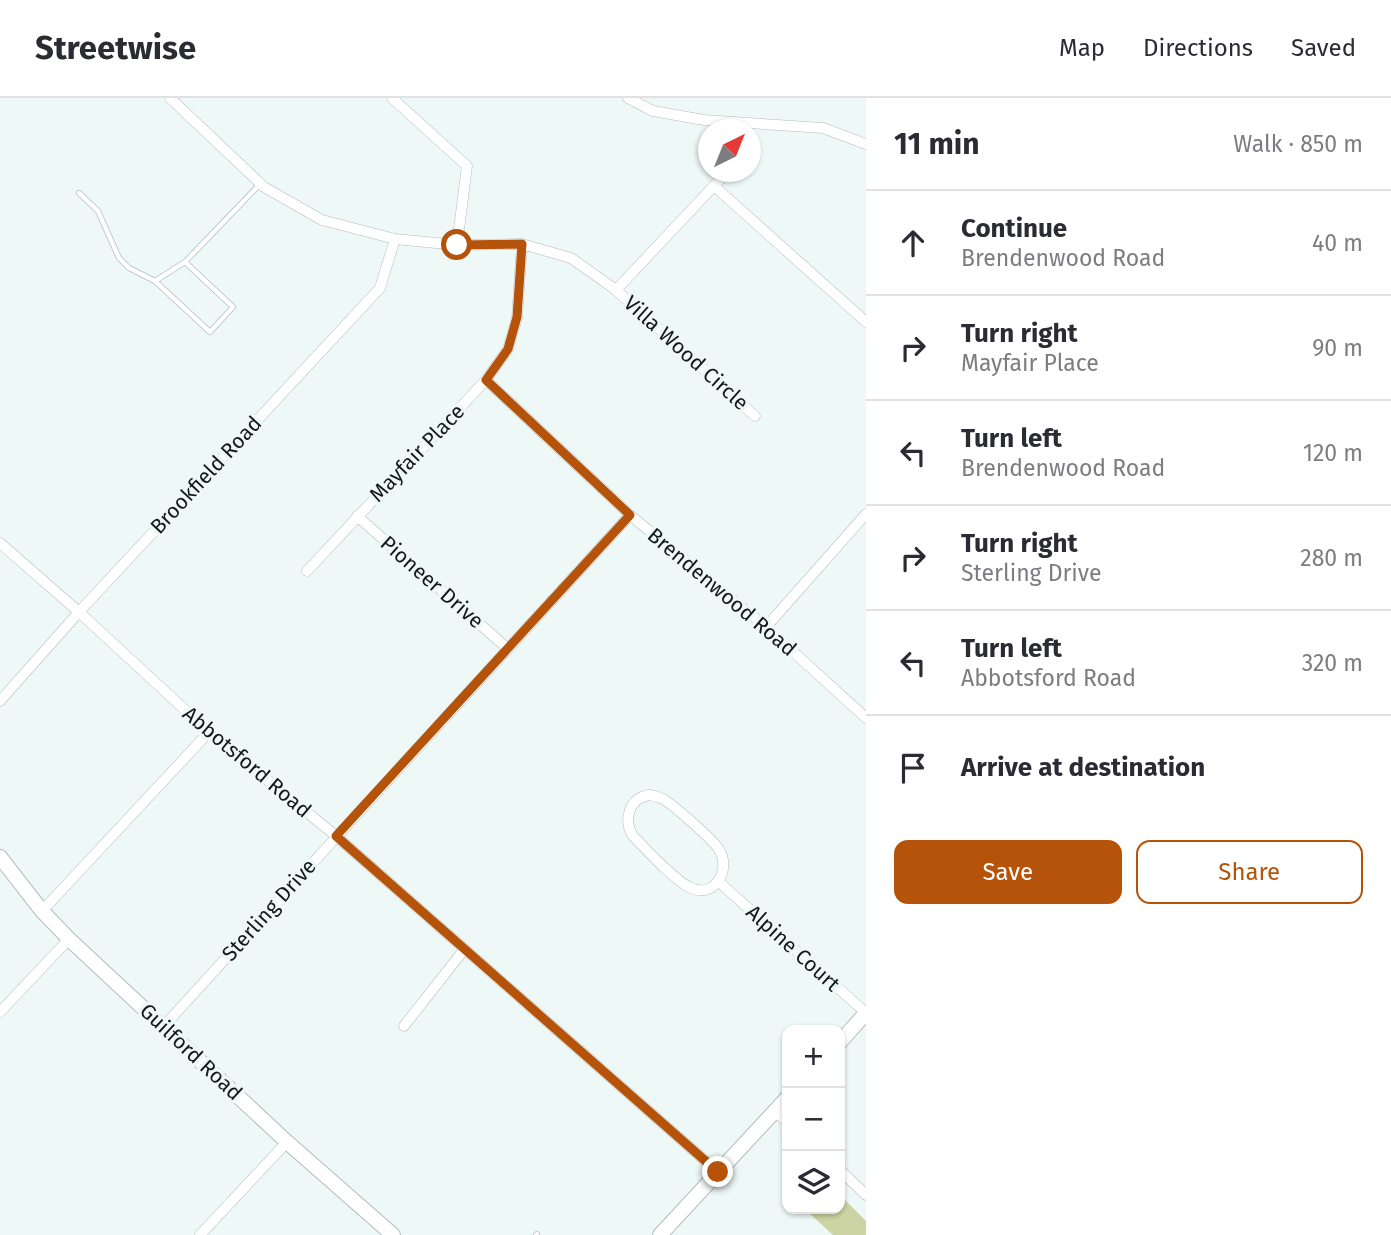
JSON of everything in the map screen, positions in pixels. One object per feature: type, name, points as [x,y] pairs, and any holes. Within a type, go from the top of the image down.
[{"type":"street","points":[[170,98],[261,184],[322,220],[395,239],[457,245],[522,244],[571,258],[616,290],[718,182]]},
{"type":"street","points":[[392,98],[467,166],[457,245]]},
{"type":"street","points":[[628,98],[653,111],[698,119]]},
{"type":"street","points":[[761,127],[823,128],[866,144]]},
{"type":"street","points":[[714,186],[866,322]]},
{"type":"street","name":"Brookfield Road","points":[[0,701],[79,612],[380,288],[395,239]]},
{"type":"street","name":"Mayfair Place","points":[[307,571],[486,380],[508,349],[517,317],[522,244]]},
{"type":"street","name":"Villa Wood Circle","points":[[616,290],[755,416]]},
{"type":"street","name":"Brendenwood Road","points":[[486,380],[630,515],[766,627],[866,718]]},
{"type":"street","points":[[766,627],[866,514]]},
{"type":"street","name":"Sterling Drive","points":[[164,1026],[630,515]]},
{"type":"street","name":"Pioneer Drive","points":[[357,516],[507,648]]},
{"type":"street","name":"Abbotsford Road","points":[[0,543],[209,732],[336,836],[463,951],[718,1172]]},
{"type":"street","points":[[42,911],[209,732]]},
{"type":"street","points":[[649,795],[664,799],[719,847],[724,862],[719,882],[704,890],[687,887],[633,836],[628,829],[627,816],[637,800],[649,795]]},
{"type":"street","name":"Guilford Road","points":[[0,857],[42,911],[69,939],[287,1142],[394,1235]]},
{"type":"street","name":"Alpine Court","points":[[719,882],[866,1013]]},
{"type":"street","points":[[0,1012],[69,939]]},
{"type":"street","points":[[404,1026],[463,951]]},
{"type":"street","points":[[845,1036],[866,1013]]},
{"type":"street","points":[[660,1235],[782,1103]]},
{"type":"street","points":[[775,1111],[782,1117]]},
{"type":"street","points":[[200,1235],[287,1142]]},
{"type":"street","points":[[845,1175],[866,1195]]},
{"type":"lane","points":[[156,281],[185,262],[261,184]]},
{"type":"lane","points":[[79,193],[98,211],[119,258],[129,268],[156,281],[210,332],[233,307],[185,262]]},
{"type":"green space","points":[[845,1200],[866,1221],[866,1235],[833,1235],[810,1214],[845,1214]]},
{"type":"route","points":[[457,245],[522,244],[517,317],[508,349],[486,380],[630,515],[336,836],[463,951],[718,1172]]}]
